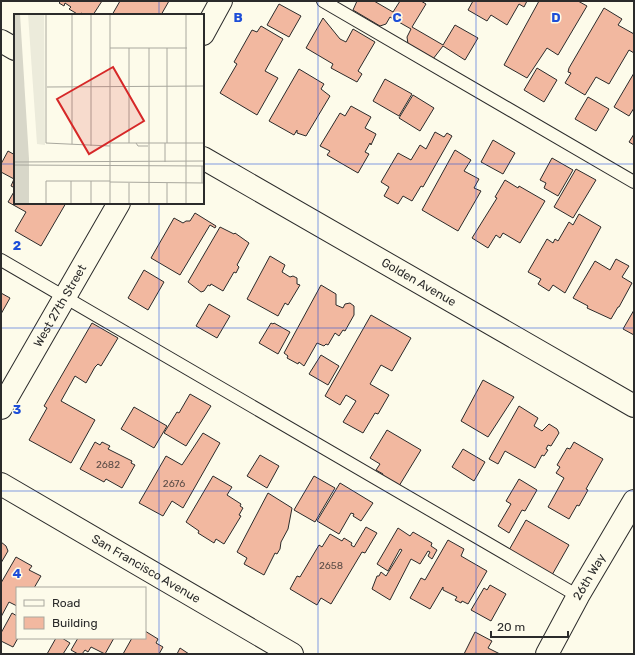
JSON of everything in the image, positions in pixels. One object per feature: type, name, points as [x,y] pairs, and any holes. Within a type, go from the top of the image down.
[{"type":"street","points":[[204,32],[221,1]]},
{"type":"street","points":[[1,41],[14,48]]},
{"type":"street","name":"Golden Avenue","points":[[204,159],[634,406]]},
{"type":"street","name":"West 27th Street","points":[[1,408],[118,204]]},
{"type":"street","name":"San Francisco Avenue","points":[[1,484],[292,654]]},
{"type":"street","name":"26th Way","points":[[548,654],[578,596],[634,501]]},
{"type":"lane","points":[[323,1],[634,182]]},
{"type":"lane","points":[[1,260],[578,596]]},
{"type":"building","points":[[61,1],[102,1],[94,14],[77,14],[69,9],[71,7],[65,3],[64,6],[59,3]]},
{"type":"building","points":[[120,1],[169,1],[162,14],[113,14]]},
{"type":"building","points":[[357,1],[374,1],[393,12],[400,1],[421,1],[426,4],[412,27],[443,45],[455,25],[478,38],[465,60],[443,46],[433,59],[408,44],[407,37],[411,29],[390,17],[386,24],[380,26],[353,10]]},
{"type":"building","points":[[473,1],[527,1],[524,7],[519,4],[507,25],[491,15],[487,21],[468,10]]},
{"type":"building","points":[[539,1],[578,1],[587,6],[558,55],[547,48],[527,78],[504,65]]},
{"type":"building","points":[[279,4],[301,16],[289,37],[267,25]]},
{"type":"building","points":[[604,8],[622,19],[618,25],[634,34],[634,53],[629,50],[609,84],[596,77],[585,95],[565,83],[571,73],[568,72],[569,68]]},
{"type":"building","points":[[323,18],[340,39],[346,42],[353,29],[375,42],[358,71],[362,74],[357,82],[331,68],[333,64],[306,48]]},
{"type":"building","points":[[261,26],[283,39],[265,71],[278,78],[257,115],[220,93],[237,64],[234,62],[252,30],[257,32]]},
{"type":"building","points":[[537,68],[557,80],[544,102],[524,90]]},
{"type":"building","points":[[299,69],[324,84],[321,89],[330,96],[306,136],[297,133],[297,130],[294,135],[269,121]]},
{"type":"building","points":[[634,73],[634,108],[629,116],[614,107]]},
{"type":"building","points":[[385,79],[412,94],[399,116],[373,101]]},
{"type":"building","points":[[413,95],[434,108],[420,131],[399,118]]},
{"type":"building","points":[[588,97],[609,109],[596,131],[575,119]]},
{"type":"building","points":[[351,106],[371,117],[365,128],[376,134],[371,145],[370,143],[365,152],[369,154],[358,173],[327,155],[330,151],[320,146],[340,113],[345,116]]},
{"type":"building","points":[[435,132],[444,137],[447,133],[452,136],[423,187],[421,186],[412,201],[403,196],[398,204],[384,196],[389,187],[381,182],[398,153],[411,160],[420,145],[426,149]]},
{"type":"building","points":[[634,134],[634,145],[629,142]]},
{"type":"building","points":[[493,140],[515,153],[503,174],[481,162]]},
{"type":"building","points":[[455,150],[471,160],[464,171],[479,179],[474,188],[481,191],[458,231],[422,210]]},
{"type":"building","points":[[8,151],[14,154],[14,179],[1,172],[1,164]]},
{"type":"building","points":[[552,158],[573,170],[558,196],[544,188],[546,183],[540,180]]},
{"type":"building","points":[[576,169],[596,180],[573,218],[554,207]]},
{"type":"building","points":[[14,179],[14,188],[11,186]]},
{"type":"building","points":[[505,180],[545,201],[520,243],[503,233],[500,238],[496,235],[488,248],[472,238],[497,198],[495,197]]},
{"type":"building","points":[[14,192],[14,204],[65,204],[41,246],[15,231],[26,212],[8,202]]},
{"type":"building","points":[[195,213],[216,226],[215,228],[210,225],[180,275],[151,258],[174,218],[183,223],[190,221]]},
{"type":"building","points":[[579,214],[601,227],[565,293],[553,285],[549,291],[538,284],[541,279],[528,272],[547,239],[553,243],[555,239],[558,241],[569,222],[573,225]]},
{"type":"building","points":[[220,227],[234,234],[235,233],[249,243],[237,265],[239,267],[236,273],[234,272],[223,291],[211,284],[201,292],[188,282]]},
{"type":"building","points":[[270,256],[285,265],[282,272],[290,277],[293,276],[297,278],[297,284],[300,285],[288,305],[285,303],[278,316],[247,299]]},
{"type":"building","points":[[616,259],[629,266],[622,277],[632,283],[611,319],[587,308],[588,306],[573,298],[595,261],[610,270]]},
{"type":"building","points":[[144,270],[164,282],[148,310],[128,298]]},
{"type":"building","points":[[321,285],[336,294],[336,305],[343,308],[345,304],[350,303],[354,306],[354,315],[345,331],[343,330],[339,336],[335,333],[328,345],[326,344],[324,346],[317,343],[304,366],[299,362],[298,364],[287,358],[288,356],[284,353]]},
{"type":"building","points":[[1,293],[10,298],[1,314]]},
{"type":"building","points":[[209,304],[230,316],[217,338],[196,326]]},
{"type":"building","points":[[634,310],[634,335],[623,329]]},
{"type":"building","points":[[371,315],[411,338],[392,371],[381,365],[370,384],[389,395],[378,414],[375,413],[363,433],[343,422],[356,401],[346,395],[340,405],[325,396]]},
{"type":"building","points":[[92,323],[118,338],[101,366],[98,364],[95,367],[86,383],[75,376],[61,401],[95,420],[71,463],[29,440],[47,408],[44,406]]},
{"type":"building","points":[[271,323],[274,323],[290,332],[278,354],[259,343]]},
{"type":"building","points":[[321,355],[339,366],[328,385],[309,374]]},
{"type":"building","points":[[483,380],[514,397],[488,437],[461,421]]},
{"type":"building","points":[[190,394],[211,406],[186,446],[164,433],[177,412],[179,413]]},
{"type":"building","points":[[519,406],[538,418],[534,426],[542,431],[549,424],[557,429],[559,433],[551,446],[548,445],[546,449],[548,450],[544,456],[542,455],[535,468],[505,451],[498,464],[489,459]]},
{"type":"building","points":[[134,407],[167,426],[154,448],[121,429]]},
{"type":"building","points":[[387,430],[421,450],[399,486],[382,476],[383,474],[376,470],[380,464],[370,458]]},
{"type":"building","points":[[203,433],[220,443],[183,508],[172,501],[163,516],[139,503],[166,456],[182,465]]},
{"type":"building","points":[[95,442],[100,445],[102,442],[110,446],[108,449],[132,461],[131,463],[135,465],[122,488],[106,479],[104,482],[80,469]]},
{"type":"building","points":[[574,442],[603,459],[586,489],[588,490],[579,506],[577,505],[569,519],[548,507],[564,478],[556,473],[560,467],[557,465],[567,448],[570,449]]},
{"type":"building","points":[[463,449],[485,462],[474,481],[452,467]]},
{"type":"building","points":[[260,455],[279,466],[267,488],[247,476]]},
{"type":"building","points":[[213,476],[232,487],[227,495],[241,504],[240,506],[243,508],[239,515],[241,516],[224,544],[216,539],[214,543],[198,533],[199,531],[186,522]]},
{"type":"building","points":[[314,476],[335,488],[315,522],[294,510]]},
{"type":"building","points":[[519,479],[537,490],[525,511],[522,510],[509,533],[498,526],[511,504],[506,501]]},
{"type":"building","points":[[340,483],[373,503],[361,521],[351,513],[339,534],[317,521]]},
{"type":"building","points":[[268,493],[292,508],[288,529],[281,542],[280,549],[277,554],[275,553],[264,575],[244,564],[247,558],[237,552]]},
{"type":"building","points":[[526,520],[569,545],[552,575],[509,550]]},
{"type":"building","points":[[366,527],[377,533],[365,553],[362,552],[331,604],[321,598],[317,605],[290,589],[297,576],[300,577],[319,545],[322,547],[330,534],[342,541],[344,538],[352,543],[351,545],[354,547]]},
{"type":"building","points":[[398,528],[410,536],[413,532],[432,543],[431,546],[437,550],[432,559],[428,556],[430,552],[428,551],[420,564],[411,559],[390,600],[372,589],[377,576],[379,576],[381,572],[386,576],[402,550],[400,549],[388,571],[377,564]]},
{"type":"building","points":[[448,540],[464,549],[461,556],[487,571],[468,604],[455,600],[457,597],[443,590],[443,587],[430,609],[410,598],[421,578],[425,580]]},
{"type":"building","points":[[1,542],[6,546],[8,551],[1,563]]},
{"type":"building","points":[[16,557],[32,566],[29,570],[41,576],[35,587],[16,587],[16,606],[9,602],[1,617],[1,583]]},
{"type":"building","points":[[490,585],[506,594],[491,621],[471,610],[484,588],[487,590]]},
{"type":"building","points":[[12,613],[16,615],[16,639],[17,639],[13,647],[1,641],[1,633]]},
{"type":"building","points":[[146,632],[158,639],[156,643],[163,647],[159,654],[123,654],[131,639],[146,639]]},
{"type":"building","points":[[475,632],[492,641],[488,648],[500,654],[464,654]]},
{"type":"building","points":[[55,639],[64,639],[70,643],[63,654],[47,654]]},
{"type":"building","points":[[77,639],[113,639],[105,654],[91,647],[88,652],[85,650],[82,654],[78,654],[71,650]]},
{"type":"building","points":[[180,648],[189,654],[177,654]]}]
